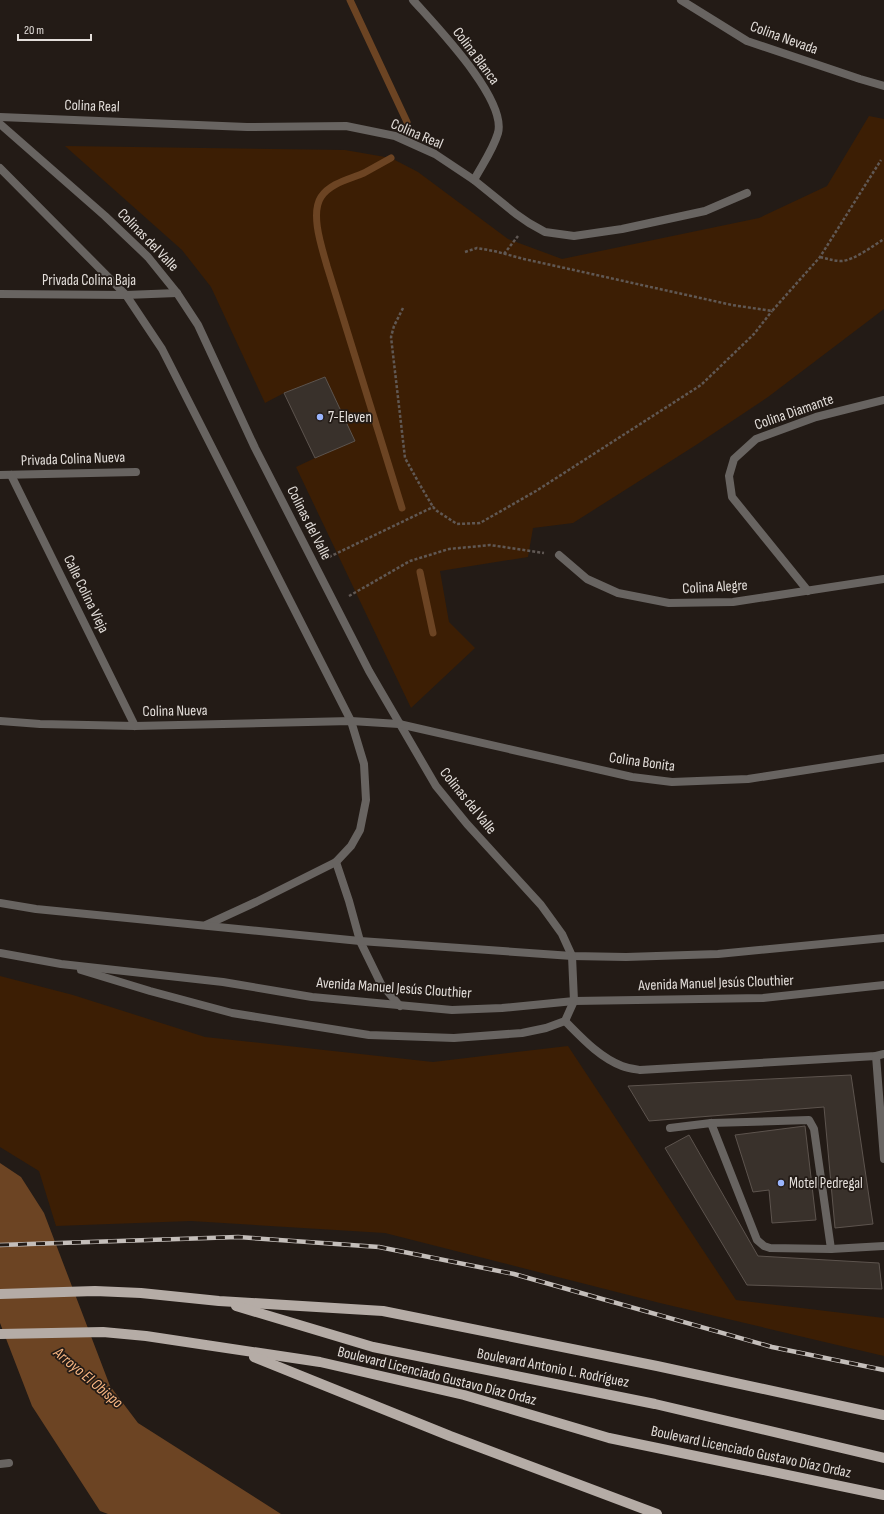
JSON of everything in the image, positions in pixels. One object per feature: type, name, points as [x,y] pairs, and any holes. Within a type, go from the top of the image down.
[{"type":"main road","points":[[0,1294],[95,1291],[141,1293],[218,1301],[383,1311],[657,1366],[884,1415]]},
{"type":"main road","name":"Boulevard Antonio L. Rodríguez","points":[[218,1301],[373,1347],[655,1404],[884,1458]]},
{"type":"main road","name":"Boulevard Licenciado Gustavo Díaz Ordaz","points":[[0,1334],[103,1332],[154,1337],[238,1351],[320,1362],[464,1395],[609,1438],[742,1467],[884,1495]]},
{"type":"main road","points":[[238,1351],[450,1436],[657,1514]]},
{"type":"street","name":"Colina Blanca","points":[[413,0],[474,72],[493,103],[498,119],[498,133],[474,180]]},
{"type":"street","name":"Colina Nevada","points":[[681,0],[747,41],[884,86]]},
{"type":"street","name":"Colina Real","points":[[0,117],[247,127],[346,126],[394,136],[435,154],[474,180],[529,223],[546,232],[574,236],[622,229],[705,211],[747,193]]},
{"type":"street","name":"Colinas del Valle","points":[[0,124],[110,221],[148,257],[177,293],[198,325],[255,448],[369,670],[399,724],[436,786],[467,824],[541,905],[562,934],[572,956]]},
{"type":"street","points":[[0,168],[126,295],[162,349],[350,721],[364,764],[366,800],[360,830],[351,846],[336,862],[206,925]]},
{"type":"street","name":"Privada Colina Baja","points":[[0,294],[126,295],[177,293]]},
{"type":"street","name":"Colina Diamante","points":[[808,591],[732,496],[729,476],[734,459],[756,439],[816,417],[884,400]]},
{"type":"street","name":"Privada Colina Nueva","points":[[0,475],[136,472]]},
{"type":"street","name":"Calle Colina Vieja","points":[[11,475],[135,726]]},
{"type":"street","name":"Colina Alegre","points":[[559,555],[587,579],[618,593],[668,603],[733,602],[884,579]]},
{"type":"street","name":"Colina Nueva","points":[[0,722],[135,726],[350,721],[399,724]]},
{"type":"street","name":"Colina Bonita","points":[[399,724],[632,777],[672,782],[748,779],[884,758]]},
{"type":"street","points":[[336,862],[360,941],[381,984],[400,1006]]},
{"type":"street","name":"Avenida Manuel Jesús Clouthier","points":[[0,903],[36,909],[360,941],[572,956],[626,957],[718,954],[884,938]]},
{"type":"street","name":"Avenida Manuel Jesús Clouthier","points":[[0,953],[61,964],[223,982],[312,997],[400,1006],[460,1010],[502,1008],[574,1001],[763,998],[884,985]]},
{"type":"street","points":[[61,964],[150,991],[232,1013],[369,1035],[454,1038],[522,1033],[565,1022],[574,1001],[572,956]]},
{"type":"street","points":[[565,1022],[604,1057],[622,1066],[640,1070],[880,1055],[884,1159]]},
{"type":"street","points":[[670,1128],[711,1123],[806,1120],[811,1122],[814,1129],[831,1249]]},
{"type":"street","points":[[711,1123],[757,1240],[760,1243],[770,1248],[831,1249],[884,1246]]},
{"type":"street","points":[[0,1464],[9,1463]]},
{"type":"path","points":[[403,308],[394,326],[391,337],[405,458],[420,486],[437,511],[457,524],[480,523],[536,491],[701,385],[754,334],[772,310],[820,257],[882,160]]},
{"type":"path","points":[[504,254],[529,223]]},
{"type":"path","points":[[820,257],[834,261],[844,261],[852,258],[884,239]]},
{"type":"path","points":[[465,252],[477,248],[732,305],[772,310]]},
{"type":"path","points":[[315,564],[433,507]]},
{"type":"path","points":[[335,604],[410,561],[449,549],[490,545],[559,555]]},
{"type":"shaded area","points":[[869,116],[884,119],[884,309],[768,397],[696,445],[573,523],[533,528],[528,557],[440,571],[449,622],[475,648],[411,708],[296,467],[355,441],[325,377],[284,393],[265,403],[211,287],[182,250],[65,146],[345,150],[391,158],[418,172],[508,239],[562,259],[759,218],[827,186]]},
{"type":"shaded area","points":[[0,976],[73,995],[205,1037],[433,1062],[568,1046],[736,1300],[884,1318],[884,1356],[660,1303],[385,1233],[191,1221],[56,1226],[39,1171],[0,1147]]},
{"type":"water","name":"Arroyo El Obispo","points":[[0,1163],[21,1177],[44,1213],[110,1386],[138,1423],[281,1514],[108,1514],[100,1511],[32,1406],[0,1323]]},
{"type":"building","name":"7-Eleven","points":[[325,377],[355,441],[315,458],[284,393]]},
{"type":"building","points":[[851,1075],[873,1224],[835,1228],[824,1107],[649,1121],[628,1086]]},
{"type":"building","points":[[805,1126],[816,1220],[772,1223],[769,1190],[753,1192],[735,1135]]},
{"type":"building","points":[[689,1135],[758,1256],[879,1263],[882,1289],[747,1285],[665,1148]]},
{"type":"waterway","points":[[350,0],[407,122]]},
{"type":"waterway","points":[[391,158],[364,173],[335,185],[325,192],[318,204],[317,222],[320,241],[327,266],[402,508]]},
{"type":"waterway","points":[[420,572],[433,633]]},
{"type":"railway","points":[[0,1245],[238,1237],[379,1247],[514,1274],[772,1347],[884,1370]]},
{"type":"place","name":"7-Eleven","points":[[320,417]]},
{"type":"place","name":"Motel Pedregal","points":[[781,1183]]}]
